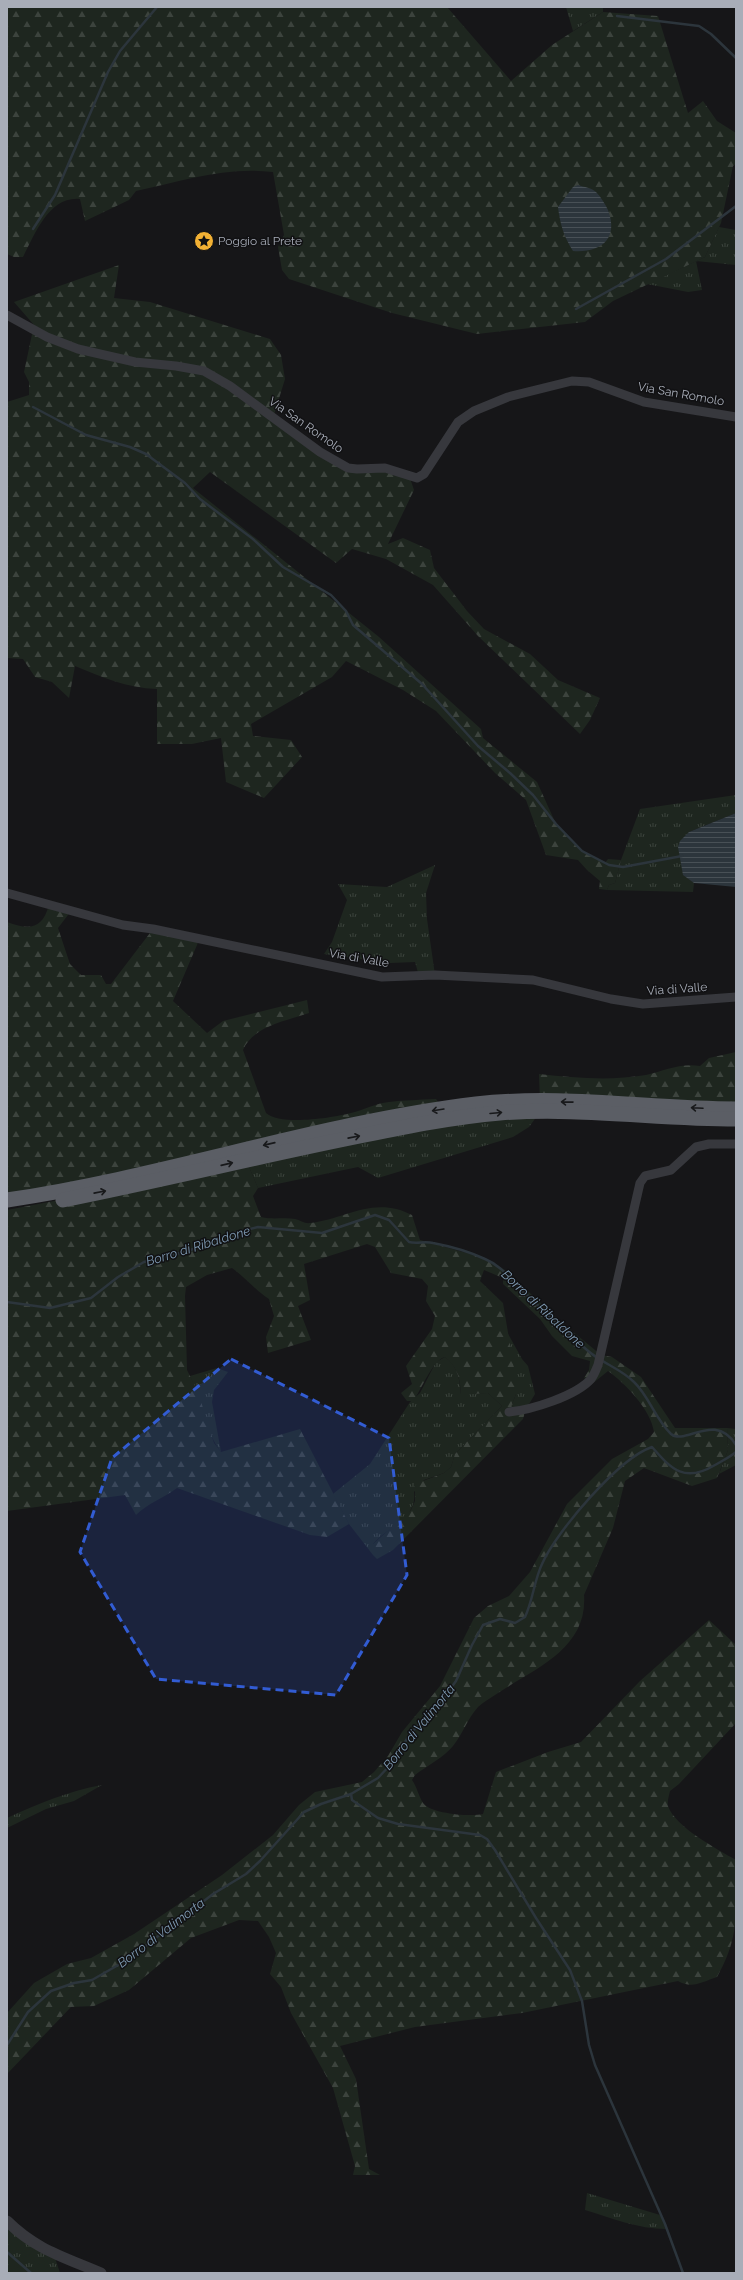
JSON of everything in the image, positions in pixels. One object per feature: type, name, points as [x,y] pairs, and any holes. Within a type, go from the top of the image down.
[{"type":"highway","points":[[7,1200],[132,1175],[304,1136],[412,1114],[472,1105],[506,1102],[568,1102],[736,1108]]},
{"type":"highway","points":[[7,1210],[133,1186],[304,1147],[416,1125],[481,1115],[569,1113],[736,1119]]},
{"type":"street","name":"Via San Romolo","points":[[7,315],[47,338],[78,349],[135,362],[176,366],[204,371],[230,386],[320,452],[348,468],[385,468],[417,478],[424,474],[458,422],[474,411],[508,397],[572,382],[589,382],[644,402],[736,416]]},
{"type":"street","name":"Via di Valle","points":[[7,893],[123,925],[153,929],[382,977],[435,975],[533,980],[611,999],[643,1004],[736,997]]},
{"type":"street","points":[[509,1412],[522,1411],[570,1393],[591,1378],[600,1359],[640,1183],[645,1176],[671,1170],[696,1147],[709,1144],[736,1144]]},
{"type":"street","points":[[7,2221],[23,2237],[54,2255],[101,2273]]},
{"type":"highlighted area","points":[[231,1359],[389,1438],[407,1575],[336,1695],[156,1679],[80,1552],[112,1458]]},
{"type":"green space","points":[[7,7],[447,7],[511,81],[552,45],[603,12],[658,16],[688,113],[703,101],[717,121],[736,133],[736,164],[733,166],[721,223],[705,257],[613,301],[585,322],[477,334],[392,313],[289,279],[282,270],[278,247],[284,235],[273,172],[239,171],[221,173],[136,191],[129,200],[85,221],[80,199],[69,200],[60,204],[44,218],[23,257],[14,257],[7,254]]},
{"type":"green space","points":[[566,7],[603,7],[603,12],[573,31]]},
{"type":"green space","points":[[719,227],[736,230],[736,265],[696,261],[705,257]]},
{"type":"green space","points":[[696,261],[702,290],[688,292],[647,284]]},
{"type":"green space","points":[[119,265],[114,298],[150,302],[270,339],[281,355],[285,379],[273,418],[348,468],[409,475],[414,490],[388,544],[403,538],[430,550],[434,568],[467,611],[484,629],[530,654],[558,680],[600,698],[590,720],[580,734],[478,636],[433,585],[386,559],[352,549],[336,563],[210,472],[193,488],[379,637],[481,729],[483,738],[537,782],[556,824],[582,851],[605,863],[608,859],[621,860],[615,883],[609,885],[607,890],[599,889],[600,881],[578,860],[546,855],[526,800],[495,773],[436,711],[403,690],[346,661],[332,677],[251,724],[253,736],[291,740],[302,757],[264,798],[226,782],[221,738],[192,744],[157,744],[157,689],[135,687],[104,678],[75,666],[69,698],[52,682],[35,677],[23,659],[7,658],[7,402],[29,395],[29,382],[24,372],[34,325],[14,302]]},
{"type":"green space","points":[[736,795],[736,813],[689,832],[683,874],[694,883],[693,892],[607,890],[609,885],[615,883],[621,860],[640,809]]},
{"type":"green space","points":[[435,865],[426,893],[427,919],[435,975],[419,976],[415,962],[390,963],[324,954],[332,942],[347,900],[338,884],[387,887]]},
{"type":"green space","points":[[49,905],[71,911],[58,928],[70,964],[81,975],[101,975],[106,984],[111,984],[153,929],[200,938],[173,1001],[207,1033],[223,1021],[307,1000],[309,1013],[262,1030],[254,1035],[243,1050],[266,1113],[273,1117],[294,1120],[319,1119],[351,1113],[384,1103],[436,1099],[443,1109],[7,1200],[7,922],[28,927],[34,926],[43,919]]},
{"type":"green space","points":[[736,1052],[736,1109],[540,1102],[539,1074],[592,1078],[633,1077],[679,1066],[700,1066],[709,1058]]},
{"type":"green space","points":[[540,1112],[529,1127],[513,1137],[378,1178],[358,1167],[258,1188],[246,1160],[304,1147]]},
{"type":"green space","points":[[246,1160],[258,1188],[253,1196],[261,1217],[295,1219],[308,1223],[323,1221],[360,1210],[385,1207],[398,1209],[412,1215],[420,1240],[481,1257],[505,1270],[560,1321],[601,1355],[612,1357],[641,1377],[675,1428],[727,1428],[728,1450],[717,1478],[692,1486],[644,1468],[625,1481],[613,1528],[584,1595],[583,1614],[577,1630],[568,1644],[541,1666],[480,1706],[471,1716],[460,1737],[453,1746],[440,1758],[415,1775],[412,1780],[423,1803],[427,1807],[452,1814],[483,1814],[496,1772],[548,1752],[581,1742],[640,1681],[709,1620],[736,1645],[736,1723],[679,1784],[670,1791],[668,1806],[672,1814],[679,1822],[708,1844],[736,1860],[736,1920],[734,1934],[725,1962],[717,1977],[693,1985],[678,1981],[522,2013],[415,2027],[340,2046],[356,2079],[369,2169],[380,2175],[353,2175],[355,2166],[333,2088],[291,2013],[281,1987],[270,1974],[276,1953],[269,1937],[258,1921],[239,1920],[191,1938],[129,1990],[94,2006],[71,2007],[7,2074],[7,2013],[34,1983],[67,1964],[91,1958],[134,1934],[222,1875],[273,1835],[299,1805],[315,1792],[362,1782],[374,1772],[388,1756],[402,1732],[440,1686],[474,1618],[488,1606],[509,1596],[530,1572],[567,1504],[612,1459],[648,1439],[654,1432],[652,1424],[643,1406],[630,1390],[608,1371],[592,1384],[584,1378],[589,1370],[590,1361],[572,1356],[552,1336],[540,1319],[503,1284],[503,1278],[484,1270],[480,1281],[503,1303],[516,1380],[516,1394],[509,1412],[526,1409],[523,1419],[393,1550],[377,1559],[373,1555],[373,1544],[411,1510],[415,1501],[415,1484],[444,1473],[451,1467],[455,1454],[502,1406],[488,1393],[460,1395],[459,1379],[452,1364],[445,1357],[436,1363],[413,1401],[407,1401],[401,1393],[412,1384],[406,1366],[432,1329],[435,1316],[426,1301],[428,1286],[422,1279],[391,1273],[375,1247],[367,1244],[304,1264],[310,1300],[298,1306],[311,1340],[268,1353],[266,1337],[274,1316],[269,1299],[232,1268],[207,1275],[186,1287],[185,1296],[187,1370],[198,1392],[214,1443],[221,1452],[300,1429],[349,1524],[327,1537],[310,1535],[177,1488],[136,1515],[125,1495],[7,1511],[7,1210],[133,1186]]},
{"type":"green space","points":[[507,1332],[522,1359],[528,1366],[535,1394],[526,1409],[509,1412],[516,1394]]},
{"type":"green space","points":[[445,1357],[453,1364],[460,1384],[460,1394],[488,1393],[502,1406],[455,1454],[451,1467],[444,1473],[424,1480],[414,1492],[414,1501],[411,1509],[400,1521],[373,1544],[373,1555],[349,1524],[333,1494],[370,1464],[410,1402],[420,1393],[436,1362]]},
{"type":"green space","points":[[217,1368],[228,1372],[214,1390],[212,1402],[221,1452],[211,1435],[190,1376]]},
{"type":"green space","points":[[727,1428],[736,1429],[736,1465],[719,1474],[728,1450]]},
{"type":"green space","points":[[102,1785],[74,1801],[46,1809],[7,1828],[7,1818],[65,1794]]},
{"type":"green space","points":[[587,2193],[660,2215],[667,2229],[656,2229],[635,2225],[585,2210]]},
{"type":"green space","points":[[7,2221],[54,2255],[60,2273],[7,2273]]},
{"type":"shaded area","points":[[578,185],[596,192],[607,208],[611,220],[609,236],[599,247],[592,250],[573,251],[567,241],[560,219],[558,207],[573,187]]},
{"type":"shaded area","points":[[736,813],[736,887],[694,883],[683,875],[678,847],[680,841],[689,832]]},
{"type":"waterway","points":[[33,229],[55,195],[108,72],[120,51],[157,7]]},
{"type":"waterway","points":[[617,16],[699,26],[711,34],[736,58]]},
{"type":"waterway","points":[[576,309],[666,259],[736,206]]},
{"type":"waterway","points":[[33,407],[86,435],[130,447],[146,454],[185,483],[200,499],[253,539],[283,567],[331,595],[346,611],[353,625],[422,684],[478,746],[533,795],[556,824],[582,851],[609,865],[623,867],[682,856]]},
{"type":"waterway","name":"Borro di Ribaldone","points":[[7,1302],[50,1308],[91,1298],[118,1277],[144,1262],[188,1251],[234,1233],[258,1227],[322,1233],[375,1215],[389,1220],[409,1242],[430,1242],[453,1248],[479,1256],[496,1265],[592,1355],[629,1377],[644,1394],[665,1428],[671,1434],[677,1437],[701,1431],[719,1431],[728,1435],[736,1445]]},
{"type":"waterway","name":"Borro di Valimorta","points":[[7,2045],[28,2012],[51,1991],[74,1983],[92,1980],[127,1960],[213,1894],[246,1874],[260,1861],[304,1812],[321,1804],[351,1794],[378,1778],[392,1763],[410,1734],[443,1699],[456,1681],[472,1645],[483,1625],[500,1619],[515,1623],[525,1617],[539,1570],[549,1550],[574,1516],[606,1480],[623,1465],[638,1454],[652,1447],[673,1468],[687,1473],[695,1473],[715,1465],[736,1452]]},
{"type":"waterway","points":[[351,1794],[352,1800],[378,1818],[398,1824],[480,1835],[487,1839],[495,1850],[536,1918],[570,1970],[582,2001],[589,2045],[595,2065],[665,2224],[683,2273]]},
{"type":"waterway","points":[[7,2252],[31,2273]]},
{"type":"place","name":"Poggio al Prete","points":[[204,241]]}]
